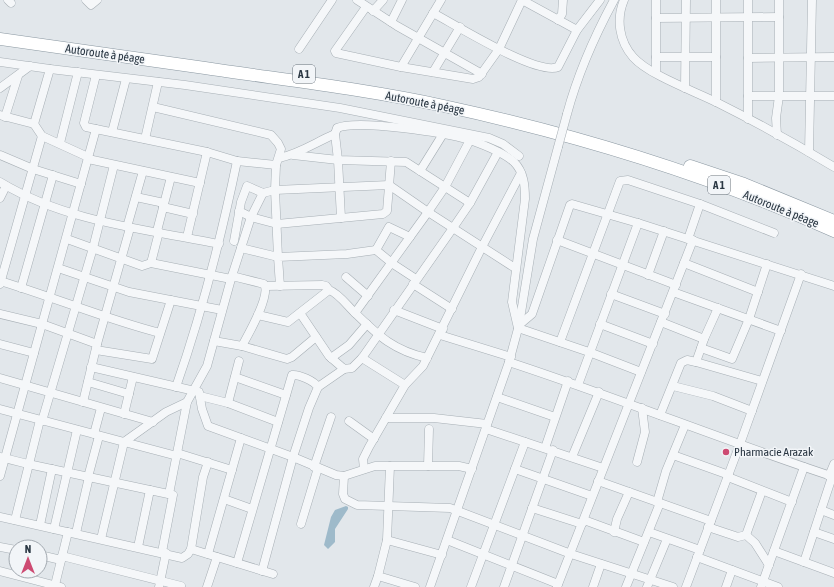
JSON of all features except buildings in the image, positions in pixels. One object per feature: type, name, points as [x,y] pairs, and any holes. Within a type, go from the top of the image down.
[{"type":"highway","name":"A 1","points":[[0,31],[353,82],[492,109],[620,143],[677,161],[744,184],[834,221]]},
{"type":"highway","name":"Autoroute à péage","points":[[0,39],[351,89],[495,117],[625,153],[683,172],[766,203],[834,231]]},
{"type":"street","points":[[86,0],[91,5],[97,0]]},
{"type":"street","points":[[299,49],[332,0]]},
{"type":"street","points":[[357,0],[369,9],[418,37],[444,54],[482,74]]},
{"type":"street","points":[[383,0],[369,9],[335,52],[401,67],[479,78],[499,49],[522,0],[577,30]]},
{"type":"street","points":[[391,22],[402,0]]},
{"type":"street","points":[[401,67],[441,0]]},
{"type":"street","points":[[558,20],[563,8],[563,0]]},
{"type":"street","points":[[433,13],[499,49],[532,65],[548,70],[558,67],[577,30],[600,0]]},
{"type":"street","points":[[431,587],[510,360],[519,327],[533,239],[575,82],[589,48],[614,0]]},
{"type":"street","points":[[624,0],[618,24],[625,44],[634,58],[685,88],[716,102],[834,167]]},
{"type":"street","points":[[656,0],[656,72]]},
{"type":"street","points":[[685,88],[686,0]]},
{"type":"street","points":[[716,0],[716,102]]},
{"type":"street","points":[[748,0],[748,119]]},
{"type":"street","points":[[777,135],[776,115],[779,96],[779,0]]},
{"type":"street","points":[[809,152],[812,0]]},
{"type":"street","points":[[656,18],[779,18]]},
{"type":"street","points":[[433,72],[460,27]]},
{"type":"street","points":[[656,57],[716,57]]},
{"type":"street","points":[[748,58],[834,57]]},
{"type":"street","points":[[0,62],[158,82],[340,108],[489,138],[503,144],[519,156]]},
{"type":"street","points":[[11,99],[0,89],[30,66]]},
{"type":"street","points":[[34,124],[50,69]]},
{"type":"street","points":[[60,144],[78,72]]},
{"type":"street","points":[[96,75],[84,123],[86,127],[207,152],[237,161],[278,162],[293,156],[315,143],[335,134]]},
{"type":"street","points":[[18,76],[11,99],[3,116],[34,124],[42,136],[88,158],[200,183]]},
{"type":"street","points":[[112,132],[126,79]]},
{"type":"street","points":[[146,139],[158,82]]},
{"type":"street","points":[[748,96],[834,96]]},
{"type":"street","points":[[153,107],[271,135],[278,143],[281,149],[275,190],[280,286]]},
{"type":"street","points":[[341,218],[340,186],[335,134],[337,128],[344,125],[386,126],[443,134],[470,140],[498,152],[515,163],[525,183],[525,199],[515,268],[512,302],[519,327]]},
{"type":"street","points":[[0,476],[3,457],[17,414],[67,239],[96,129]]},
{"type":"street","points":[[420,171],[443,134]]},
{"type":"street","points":[[42,136],[26,196],[0,282],[50,297],[104,318],[160,333]]},
{"type":"street","points":[[355,313],[393,264],[428,212],[445,186],[470,140]]},
{"type":"street","points":[[187,237],[207,152]]},
{"type":"street","points":[[262,571],[293,457],[309,408],[318,388],[344,369],[352,368],[362,358],[394,310],[453,228],[470,202],[498,152]]},
{"type":"street","points":[[0,155],[33,169],[81,184]]},
{"type":"street","points":[[293,156],[338,160],[406,162],[470,202]]},
{"type":"street","points":[[176,387],[193,338],[220,241],[237,161]]},
{"type":"street","points":[[239,211],[251,217],[277,224],[386,213],[391,161]]},
{"type":"street","points":[[15,520],[28,464],[93,248],[114,165]]},
{"type":"street","points":[[83,402],[96,347],[143,171]]},
{"type":"street","points":[[364,469],[363,459],[405,385],[418,374],[427,358],[482,247],[521,173]]},
{"type":"street","points":[[21,288],[53,175]]},
{"type":"street","points":[[151,263],[171,177]]},
{"type":"street","points":[[560,342],[618,186],[623,180],[628,180],[700,204],[774,233]]},
{"type":"street","points":[[0,198],[3,184],[26,196],[100,222],[187,237],[234,241],[278,257],[347,254],[376,250],[415,282],[452,308]]},
{"type":"street","points":[[234,241],[241,202],[248,186],[263,193],[275,190],[389,185],[515,268]]},
{"type":"street","points":[[101,539],[124,442],[166,412],[187,402],[198,393],[251,217],[263,193]]},
{"type":"street","points":[[136,197],[193,214]]},
{"type":"street","points":[[229,200],[241,202]]},
{"type":"street","points":[[519,327],[532,314],[571,204],[664,231],[801,274],[834,286]]},
{"type":"street","points":[[447,540],[512,565],[558,585],[628,402],[675,288],[691,240],[700,204]]},
{"type":"street","points":[[578,385],[621,265],[638,223]]},
{"type":"street","points":[[376,250],[389,227],[410,237]]},
{"type":"street","points":[[648,274],[664,231]]},
{"type":"street","points":[[67,239],[142,266],[151,263],[266,286],[326,286],[378,334],[407,353],[427,358]]},
{"type":"street","points":[[557,240],[648,274],[718,308],[781,331]]},
{"type":"street","points":[[684,263],[758,292]]},
{"type":"street","points":[[730,372],[732,359],[749,319],[767,264]]},
{"type":"street","points":[[58,268],[112,287],[222,310]]},
{"type":"street","points":[[686,587],[740,444],[801,274]]},
{"type":"street","points":[[346,277],[368,296]]},
{"type":"street","points":[[242,346],[258,315],[266,286]]},
{"type":"street","points":[[258,315],[288,322],[329,290]]},
{"type":"street","points":[[611,294],[665,314]]},
{"type":"street","points":[[0,314],[42,324],[96,347],[149,360],[153,357],[171,300]]},
{"type":"street","points":[[696,362],[704,339],[718,308]]},
{"type":"street","points":[[394,310],[441,332],[510,360],[628,402],[685,425],[832,477]]},
{"type":"street","points":[[300,313],[331,358],[344,369]]},
{"type":"street","points":[[661,322],[704,339]]},
{"type":"street","points":[[331,358],[349,344],[367,324]]},
{"type":"street","points":[[600,324],[653,344]]},
{"type":"street","points":[[519,327],[641,372]]},
{"type":"street","points":[[214,341],[242,346],[287,359],[292,357],[316,337]]},
{"type":"street","points":[[0,344],[34,352]]},
{"type":"street","points":[[701,348],[732,359]]},
{"type":"street","points":[[362,358],[405,385]]},
{"type":"street","points":[[660,415],[681,363],[687,360],[762,381]]},
{"type":"street","points":[[228,403],[239,361]]},
{"type":"street","points":[[91,367],[198,393],[278,422]]},
{"type":"street","points":[[237,563],[292,376],[294,375],[315,383],[318,388]]},
{"type":"street","points":[[124,414],[133,377]]},
{"type":"street","points":[[235,377],[286,395]]},
{"type":"street","points":[[0,380],[153,422]]},
{"type":"street","points":[[504,587],[543,479],[555,417],[568,381]]},
{"type":"street","points":[[88,382],[129,394]]},
{"type":"street","points":[[673,386],[713,396],[752,411]]},
{"type":"street","points":[[572,457],[599,392]]},
{"type":"street","points":[[198,393],[208,426],[293,457],[316,468],[336,475],[344,476],[375,466],[459,466],[472,469]]},
{"type":"street","points":[[497,397],[555,417]]},
{"type":"street","points":[[169,494],[187,402]]},
{"type":"street","points":[[0,571],[54,586],[61,558],[72,533],[88,477],[101,408]]},
{"type":"street","points":[[637,462],[645,432],[642,408]]},
{"type":"street","points":[[0,410],[208,462],[232,470]]},
{"type":"street","points":[[301,524],[331,417]]},
{"type":"street","points":[[386,418],[434,418],[486,426],[525,442],[603,468]]},
{"type":"street","points":[[349,421],[374,439]]},
{"type":"street","points":[[626,587],[649,532],[673,455],[685,425]]},
{"type":"street","points":[[428,466],[429,429]]},
{"type":"street","points":[[54,529],[66,472],[77,430]]},
{"type":"street","points":[[208,554],[240,438]]},
{"type":"street","points":[[471,587],[525,442]]},
{"type":"street","points":[[673,455],[792,502]]},
{"type":"street","points":[[3,457],[52,470],[174,495],[159,584]]},
{"type":"street","points":[[0,517],[182,558],[188,554],[191,549],[203,477],[208,462]]},
{"type":"street","points":[[804,562],[832,477],[834,464]]},
{"type":"street","points":[[374,587],[387,540],[390,506],[390,466]]},
{"type":"street","points":[[762,584],[804,467]]},
{"type":"street","points":[[515,469],[592,496]]},
{"type":"street","points":[[40,526],[52,470]]},
{"type":"street","points":[[344,476],[345,499],[357,505],[443,507],[494,524],[571,554],[631,573],[649,583],[673,587]]},
{"type":"street","points":[[598,481],[659,502],[738,538],[746,535],[762,491]]},
{"type":"street","points":[[138,547],[150,490]]},
{"type":"street","points":[[614,532],[617,519],[630,492]]},
{"type":"street","points":[[224,499],[252,509]]},
{"type":"street","points":[[532,508],[583,522],[644,542]]},
{"type":"street","points":[[821,510],[834,515]]},
{"type":"street","points":[[649,532],[667,538],[762,584],[778,587]]},
{"type":"street","points":[[814,532],[834,539]]},
{"type":"street","points":[[746,535],[755,543],[769,565]]},
{"type":"street","points":[[649,583],[667,538]]},
{"type":"street","points":[[387,540],[442,555]]},
{"type":"street","points":[[191,549],[273,574]]},
{"type":"street","points":[[774,551],[834,573]]},
{"type":"street","points":[[48,556],[61,558],[159,584],[182,586]]},
{"type":"street","points":[[207,587],[217,557]]},
{"type":"street","points":[[593,587],[601,564]]},
{"type":"street","points":[[726,587],[732,570]]},
{"type":"street","points":[[378,576],[414,587]]},
{"type":"water","points":[[346,506],[348,509],[335,529],[335,542],[328,549],[324,545],[331,517],[335,510]]},
{"type":"place","name":"Pharmacie Arazak","points":[[726,452]]}]
